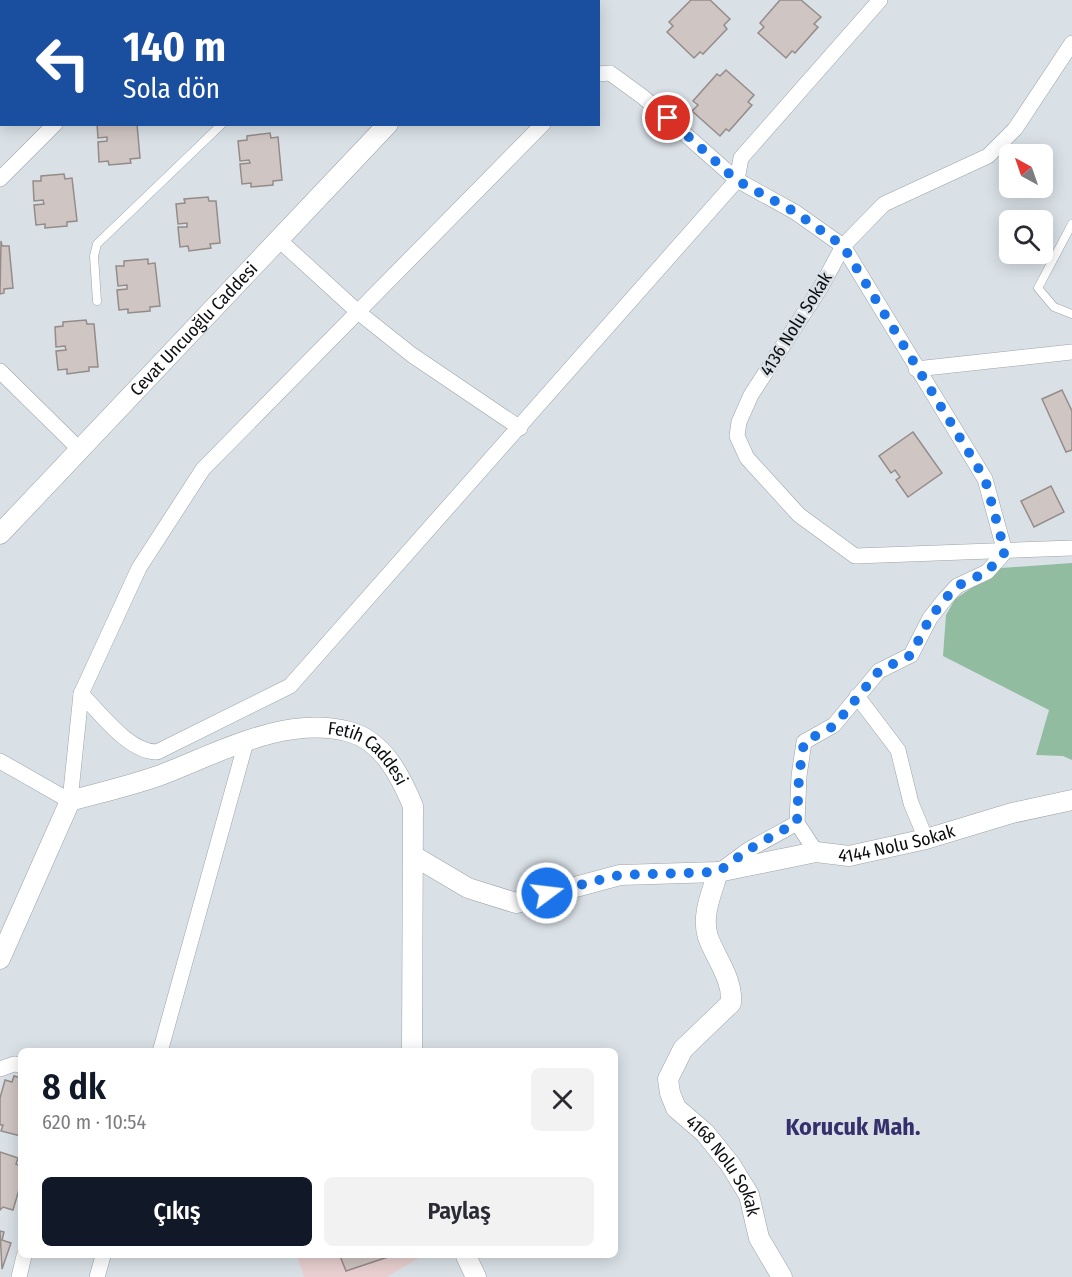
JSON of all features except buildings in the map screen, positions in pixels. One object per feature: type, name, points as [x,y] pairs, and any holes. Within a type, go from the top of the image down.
[{"type":"street","points":[[81,694],[125,738],[146,752],[157,752],[290,686],[520,428],[736,180],[741,158],[879,0]]},
{"type":"street","name":"4136 Nolu Sokak","points":[[1005,552],[855,556],[799,515],[747,458],[737,436],[739,422],[751,395],[820,287],[843,246],[884,204],[988,156],[1015,129],[1068,60],[1072,43]]},
{"type":"street","points":[[600,74],[610,73],[643,97],[736,180],[795,212],[843,246],[985,479],[1005,552]]},
{"type":"street","points":[[0,179],[53,126]]},
{"type":"street","name":"Cevat Uncuoğlu Caddesi","points":[[0,534],[386,126]]},
{"type":"street","points":[[0,955],[70,801],[81,694],[139,568],[203,469],[541,126]]},
{"type":"street","points":[[278,239],[358,312],[412,355],[520,428]]},
{"type":"street","points":[[916,369],[1072,352]]},
{"type":"street","points":[[0,371],[80,449]]},
{"type":"street","points":[[816,852],[797,822],[799,776],[804,742],[834,726],[879,671],[911,655],[930,618],[957,586],[987,572],[1005,552],[1072,548]]},
{"type":"street","points":[[857,696],[898,750],[911,803],[926,840]]},
{"type":"street","name":"Fetih Caddesi","points":[[70,801],[155,777],[246,742],[302,727],[351,732],[378,749],[400,774],[413,806],[412,1048]]},
{"type":"street","points":[[161,1048],[246,742]]},
{"type":"street","points":[[0,761],[70,801]]},
{"type":"street","name":"4144 Nolu Sokak","points":[[414,856],[468,888],[516,903],[620,875],[718,872],[816,852],[849,856],[926,840],[1012,813],[1072,800]]},
{"type":"street","points":[[718,872],[748,850],[797,822]]},
{"type":"street","name":"4168 Nolu Sokak","points":[[718,872],[707,909],[707,935],[724,971],[732,994],[731,1003],[683,1049],[668,1079],[676,1108],[705,1133],[730,1164],[749,1195],[759,1238],[782,1277]]},
{"type":"street","points":[[0,1069],[18,1065]]},
{"type":"street","points":[[19,1277],[24,1258]]},
{"type":"street","points":[[98,1277],[103,1258]]},
{"type":"street","points":[[467,1258],[476,1277]]},
{"type":"lane","points":[[97,301],[94,256],[97,244],[220,126]]},
{"type":"lane","points":[[1072,224],[1038,288],[1054,307],[1072,314]]},
{"type":"shaded area","points":[[298,1258],[419,1258],[387,1277],[304,1277]]},
{"type":"green space","points":[[1072,563],[1072,760],[1063,756],[1036,755],[1049,710],[943,656],[946,615],[955,599],[1001,568]]},
{"type":"district","name":"Korucuk Mah.","points":[[853,1127]]},
{"type":"route","points":[[547,893],[620,875],[718,872],[748,850],[797,822],[799,776],[804,742],[834,726],[879,671],[911,655],[930,618],[945,599],[957,586],[987,572],[1005,552],[985,479],[843,246],[795,212],[736,180],[668,118]]}]
